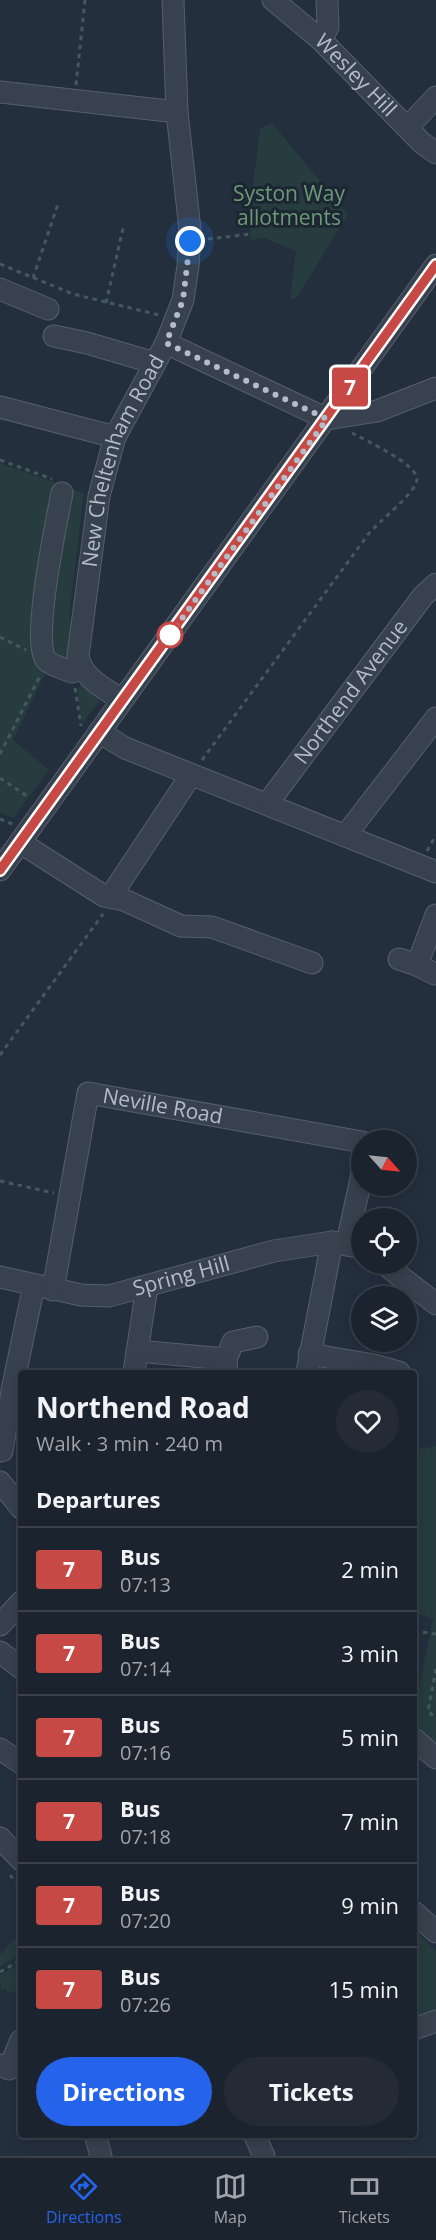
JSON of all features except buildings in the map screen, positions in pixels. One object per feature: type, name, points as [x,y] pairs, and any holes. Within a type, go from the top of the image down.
[{"type":"street","name":"New Cheltenham Road","points":[[76,670],[82,606],[99,496],[114,437],[166,343],[183,300],[190,241],[177,112],[173,0]]},
{"type":"street","name":"Wesley Hill","points":[[273,0],[321,40],[436,153]]},
{"type":"street","points":[[321,40],[328,27],[327,0]]},
{"type":"street","points":[[0,92],[177,112]]},
{"type":"street","points":[[408,127],[436,97]]},
{"type":"street","points":[[0,870],[436,265]]},
{"type":"street","points":[[0,289],[48,309]]},
{"type":"street","points":[[54,336],[155,363]]},
{"type":"street","points":[[166,343],[327,419],[377,411],[436,388]]},
{"type":"street","points":[[0,407],[114,437]]},
{"type":"street","points":[[58,486],[41,616],[41,650],[47,661],[76,670],[122,700]]},
{"type":"street","name":"Northend Avenue","points":[[267,804],[423,596],[436,584]]},
{"type":"street","points":[[345,836],[436,718]]},
{"type":"street","points":[[99,732],[125,748],[436,872]]},
{"type":"street","points":[[112,898],[191,775]]},
{"type":"street","points":[[21,843],[88,887],[112,898],[180,926],[212,927],[312,963]]},
{"type":"street","points":[[417,966],[436,915]]},
{"type":"street","name":"Neville Road","points":[[3,1451],[12,1385],[44,1287],[69,1197],[88,1093],[351,1140]]},
{"type":"street","points":[[357,1196],[347,1244],[308,1364],[374,1365],[392,1370]]},
{"type":"street","name":"Spring Hill","points":[[0,1277],[44,1287],[109,1296],[274,1251],[347,1244]]},
{"type":"street","points":[[397,1274],[436,1304]]},
{"type":"street","points":[[134,1370],[147,1287]]},
{"type":"street","points":[[137,1351],[227,1366],[233,1342],[257,1337]]},
{"type":"street","points":[[0,1482],[18,1504]]},
{"type":"street","points":[[0,1625],[18,1605]]},
{"type":"street","points":[[0,1652],[18,1666]]},
{"type":"street","points":[[417,1742],[436,1758]]},
{"type":"street","points":[[0,1749],[18,1760]]},
{"type":"street","points":[[0,1838],[18,1857]]},
{"type":"street","points":[[417,1915],[436,1932]]},
{"type":"street","points":[[417,2028],[436,2021]]},
{"type":"street","points":[[4,2067],[18,2045]]},
{"type":"street","points":[[96,2138],[101,2156]]},
{"type":"street","points":[[256,2138],[264,2156]]},
{"type":"path","points":[[75,101],[85,0]]},
{"type":"path","points":[[33,278],[58,204]]},
{"type":"path","points":[[106,303],[124,224]]},
{"type":"path","points":[[190,241],[251,234]]},
{"type":"path","points":[[0,264],[73,294],[176,319]]},
{"type":"path","points":[[191,775],[370,531],[413,489],[417,480],[415,471],[407,464],[327,419]]},
{"type":"path","points":[[0,460],[58,486]]},
{"type":"path","points":[[76,670],[85,751]]},
{"type":"path","points":[[0,754],[40,674]]},
{"type":"path","points":[[0,778],[44,807]]},
{"type":"path","points":[[0,1055],[112,898]]},
{"type":"path","points":[[0,1180],[69,1197]]},
{"type":"path","points":[[417,1631],[436,1634]]},
{"type":"path","points":[[436,1669],[428,1711],[436,1719]]},
{"type":"path","points":[[0,1972],[18,1962]]},
{"type":"green space","name":"Syston Way allotments","points":[[272,123],[348,215],[296,298],[290,299],[296,251],[264,238],[251,240],[246,190],[253,186],[260,129]]},
{"type":"green space","points":[[0,463],[84,493],[70,608],[71,659],[48,667],[13,740],[49,770],[13,818],[0,812]]},
{"type":"green space","points":[[82,683],[99,702],[82,723],[77,691]]},
{"type":"green space","points":[[436,1446],[436,1748],[417,1732],[417,1700],[433,1618],[417,1614],[417,1449]]},
{"type":"green space","points":[[417,1933],[436,1951],[436,2009],[417,2018]]},
{"type":"green space","points":[[18,1934],[18,1957],[0,1966],[0,1955]]},
{"type":"green space","points":[[18,1965],[18,1990],[7,1994],[5,1989],[1,1990],[0,1975]]},
{"type":"bus line","name":"7","points":[[0,870],[408,307],[436,265]]},
{"type":"route","points":[[170,635],[327,419],[166,343],[183,300],[190,241]]}]
